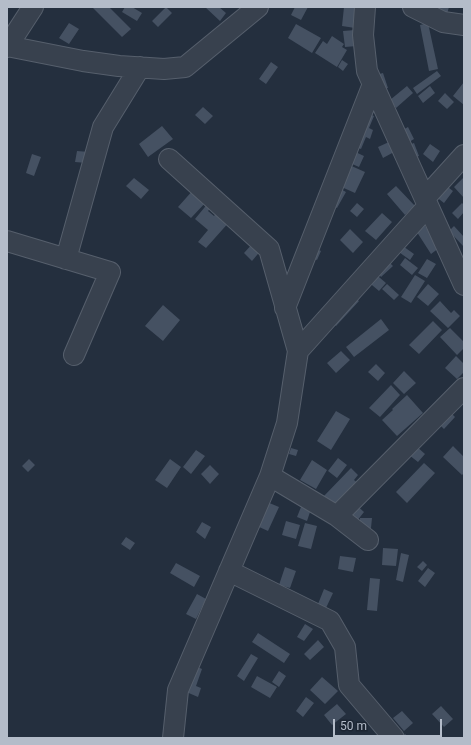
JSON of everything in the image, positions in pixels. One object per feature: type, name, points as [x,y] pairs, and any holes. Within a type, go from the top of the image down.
[{"type":"street","points":[[21,16],[7,46],[83,61],[164,69],[185,67],[258,7]]},
{"type":"street","points":[[366,7],[363,35],[367,71],[464,285]]},
{"type":"street","points":[[413,7],[443,22],[464,25]]},
{"type":"street","points":[[66,259],[103,127],[140,67]]},
{"type":"street","points":[[285,308],[372,84]]},
{"type":"street","points":[[298,351],[426,202],[464,155]]},
{"type":"street","points":[[169,159],[269,248],[298,351],[287,423],[270,476],[178,690],[173,738]]},
{"type":"street","points":[[7,241],[110,272],[74,355]]},
{"type":"street","points":[[337,516],[464,388]]},
{"type":"street","points":[[270,476],[337,516],[368,540]]},
{"type":"street","points":[[229,571],[330,621],[345,647],[349,686],[394,738]]},
{"type":"building","points":[[92,7],[109,7],[131,29],[122,37]]},
{"type":"building","points":[[125,7],[132,7],[142,13],[137,21],[122,12]]},
{"type":"building","points":[[166,7],[172,13],[158,27],[152,21]]},
{"type":"building","points":[[205,7],[219,7],[226,13],[220,21]]},
{"type":"building","points":[[295,7],[308,7],[301,20],[291,15]]},
{"type":"building","points":[[344,7],[357,7],[355,28],[342,26]]},
{"type":"building","points":[[426,7],[449,7],[447,14]]},
{"type":"building","points":[[69,23],[79,29],[69,44],[59,38]]},
{"type":"building","points":[[428,23],[438,69],[429,71],[420,25]]},
{"type":"building","points":[[296,24],[321,38],[312,53],[288,38]]},
{"type":"building","points":[[355,30],[357,46],[345,47],[343,31]]},
{"type":"building","points":[[332,36],[344,44],[342,47],[347,50],[337,67],[315,53],[323,41],[327,44]]},
{"type":"building","points":[[342,60],[348,64],[343,71],[338,67]]},
{"type":"building","points":[[271,62],[278,67],[266,84],[259,79]]},
{"type":"building","points":[[437,71],[441,76],[417,94],[413,88]]},
{"type":"building","points":[[383,73],[388,88],[378,91],[372,76]]},
{"type":"building","points":[[464,82],[464,105],[453,96]]},
{"type":"building","points":[[407,86],[413,93],[396,108],[390,100]]},
{"type":"building","points":[[430,86],[435,93],[423,103],[418,96]]},
{"type":"building","points":[[445,93],[454,102],[447,109],[438,101]]},
{"type":"building","points":[[203,107],[213,116],[205,124],[195,115]]},
{"type":"building","points":[[364,112],[374,116],[369,128],[373,130],[370,139],[366,137],[361,149],[351,145]]},
{"type":"building","points":[[162,126],[173,139],[148,157],[139,144]]},
{"type":"building","points":[[408,127],[414,139],[406,144],[399,132]]},
{"type":"building","points":[[389,142],[394,152],[383,158],[378,147]]},
{"type":"building","points":[[414,143],[419,156],[410,159],[405,146]]},
{"type":"building","points":[[430,144],[440,151],[433,162],[423,154]]},
{"type":"building","points":[[349,149],[364,156],[359,167],[343,160]]},
{"type":"building","points":[[77,151],[89,152],[87,163],[75,162]]},
{"type":"building","points":[[32,154],[41,157],[34,176],[26,173]]},
{"type":"building","points":[[347,164],[365,172],[355,193],[337,185]]},
{"type":"building","points":[[464,177],[464,198],[454,187]]},
{"type":"building","points":[[134,178],[149,190],[141,199],[126,186]]},
{"type":"building","points":[[440,181],[453,191],[444,203],[431,193]]},
{"type":"building","points":[[396,186],[415,206],[405,215],[387,194]]},
{"type":"building","points":[[337,187],[346,192],[337,208],[328,203]]},
{"type":"building","points":[[194,189],[207,201],[191,218],[178,207]]},
{"type":"building","points":[[209,202],[213,205],[208,211],[214,216],[219,210],[231,220],[206,248],[198,242],[208,230],[195,219]]},
{"type":"building","points":[[357,203],[364,209],[357,217],[350,211]]},
{"type":"building","points":[[462,203],[464,205],[464,212],[458,219],[452,213]]},
{"type":"building","points":[[382,213],[392,222],[376,240],[365,231]]},
{"type":"building","points":[[422,221],[439,248],[431,254],[413,226]]},
{"type":"building","points":[[454,226],[464,237],[464,247],[449,231]]},
{"type":"building","points":[[350,229],[363,242],[353,253],[340,240]]},
{"type":"building","points":[[254,242],[262,249],[252,261],[244,253]]},
{"type":"building","points":[[400,244],[414,254],[410,260],[396,250]]},
{"type":"building","points":[[312,247],[321,251],[317,260],[307,256]]},
{"type":"building","points":[[405,258],[418,268],[412,275],[400,265]]},
{"type":"building","points":[[386,259],[393,266],[381,277],[375,269]]},
{"type":"building","points":[[427,259],[436,264],[427,278],[418,273]]},
{"type":"building","points":[[373,272],[386,283],[379,291],[366,280]]},
{"type":"building","points":[[415,275],[425,281],[411,303],[401,297]]},
{"type":"building","points":[[387,284],[399,295],[394,300],[382,289]]},
{"type":"building","points":[[428,284],[439,294],[428,306],[417,297]]},
{"type":"building","points":[[350,294],[359,301],[336,326],[327,318]]},
{"type":"building","points":[[440,301],[451,313],[454,310],[460,316],[448,328],[430,311]]},
{"type":"building","points":[[163,305],[180,320],[163,341],[145,326]]},
{"type":"building","points":[[381,319],[389,330],[354,357],[346,347]]},
{"type":"building","points":[[433,321],[442,330],[419,354],[409,345]]},
{"type":"building","points":[[450,328],[464,342],[464,348],[457,355],[440,337]]},
{"type":"building","points":[[341,351],[350,360],[336,373],[327,363]]},
{"type":"building","points":[[456,356],[464,364],[464,372],[457,379],[445,368]]},
{"type":"building","points":[[376,364],[385,373],[378,381],[368,372]]},
{"type":"building","points":[[404,371],[416,383],[404,394],[393,383]]},
{"type":"building","points":[[391,385],[400,395],[380,417],[369,408]]},
{"type":"building","points":[[407,395],[423,413],[397,436],[382,420]]},
{"type":"building","points":[[447,409],[455,417],[444,429],[435,420]]},
{"type":"building","points":[[336,411],[350,419],[331,450],[317,441]]},
{"type":"building","points":[[416,446],[425,454],[418,462],[409,455]]},
{"type":"building","points":[[453,446],[464,457],[464,473],[462,475],[443,457]]},
{"type":"building","points":[[291,448],[298,450],[296,456],[289,454]]},
{"type":"building","points":[[196,450],[205,456],[191,474],[183,467]]},
{"type":"building","points":[[338,458],[347,465],[337,478],[328,471]]},
{"type":"building","points":[[29,459],[35,465],[28,472],[22,466]]},
{"type":"building","points":[[170,459],[181,467],[167,488],[155,480]]},
{"type":"building","points":[[312,460],[327,470],[316,489],[300,480]]},
{"type":"building","points":[[424,463],[435,473],[407,503],[396,492]]},
{"type":"building","points":[[210,465],[219,474],[210,484],[201,474]]},
{"type":"building","points":[[351,468],[358,475],[354,480],[362,487],[334,508],[323,497]]},
{"type":"building","points":[[305,497],[314,500],[307,521],[297,517]]},
{"type":"building","points":[[267,502],[279,507],[268,531],[257,526]]},
{"type":"building","points":[[353,502],[364,512],[353,526],[341,516]]},
{"type":"building","points":[[360,518],[372,518],[371,528],[360,527]]},
{"type":"building","points":[[286,521],[300,525],[296,539],[282,535]]},
{"type":"building","points":[[202,522],[211,527],[205,539],[196,532]]},
{"type":"building","points":[[305,523],[317,526],[311,549],[298,546]]},
{"type":"building","points":[[126,537],[135,543],[130,550],[121,544]]},
{"type":"building","points":[[383,548],[398,549],[396,566],[382,565]]},
{"type":"building","points":[[401,553],[409,555],[403,582],[396,580]]},
{"type":"building","points":[[340,556],[356,558],[353,572],[338,569]]},
{"type":"building","points":[[423,561],[427,565],[422,571],[417,567]]},
{"type":"building","points":[[176,563],[200,576],[194,587],[170,573]]},
{"type":"building","points":[[285,567],[296,571],[290,588],[279,585]]},
{"type":"building","points":[[428,568],[435,573],[425,587],[418,581]]},
{"type":"building","points":[[370,578],[380,579],[377,611],[367,610]]},
{"type":"building","points":[[324,589],[333,593],[326,608],[318,604]]},
{"type":"building","points":[[197,594],[206,599],[196,619],[186,614]]},
{"type":"building","points":[[305,624],[313,629],[304,641],[297,637]]},
{"type":"building","points":[[258,633],[290,654],[284,663],[252,642]]},
{"type":"building","points":[[318,640],[324,647],[310,660],[304,654]]},
{"type":"building","points":[[251,654],[258,658],[244,681],[237,676]]},
{"type":"building","points":[[193,665],[202,669],[196,686],[201,688],[198,697],[184,691]]},
{"type":"building","points":[[279,671],[286,676],[279,687],[272,682]]},
{"type":"building","points":[[257,676],[277,687],[270,698],[251,687]]},
{"type":"building","points":[[322,677],[338,691],[325,704],[310,690]]},
{"type":"building","points":[[306,697],[314,703],[303,717],[296,711]]},
{"type":"building","points":[[337,704],[346,714],[332,725],[324,715]]},
{"type":"building","points":[[441,706],[453,719],[444,727],[432,714]]},
{"type":"building","points":[[402,711],[413,723],[404,731],[393,718]]},
{"type":"building","points":[[405,734],[410,738],[401,738]]}]
